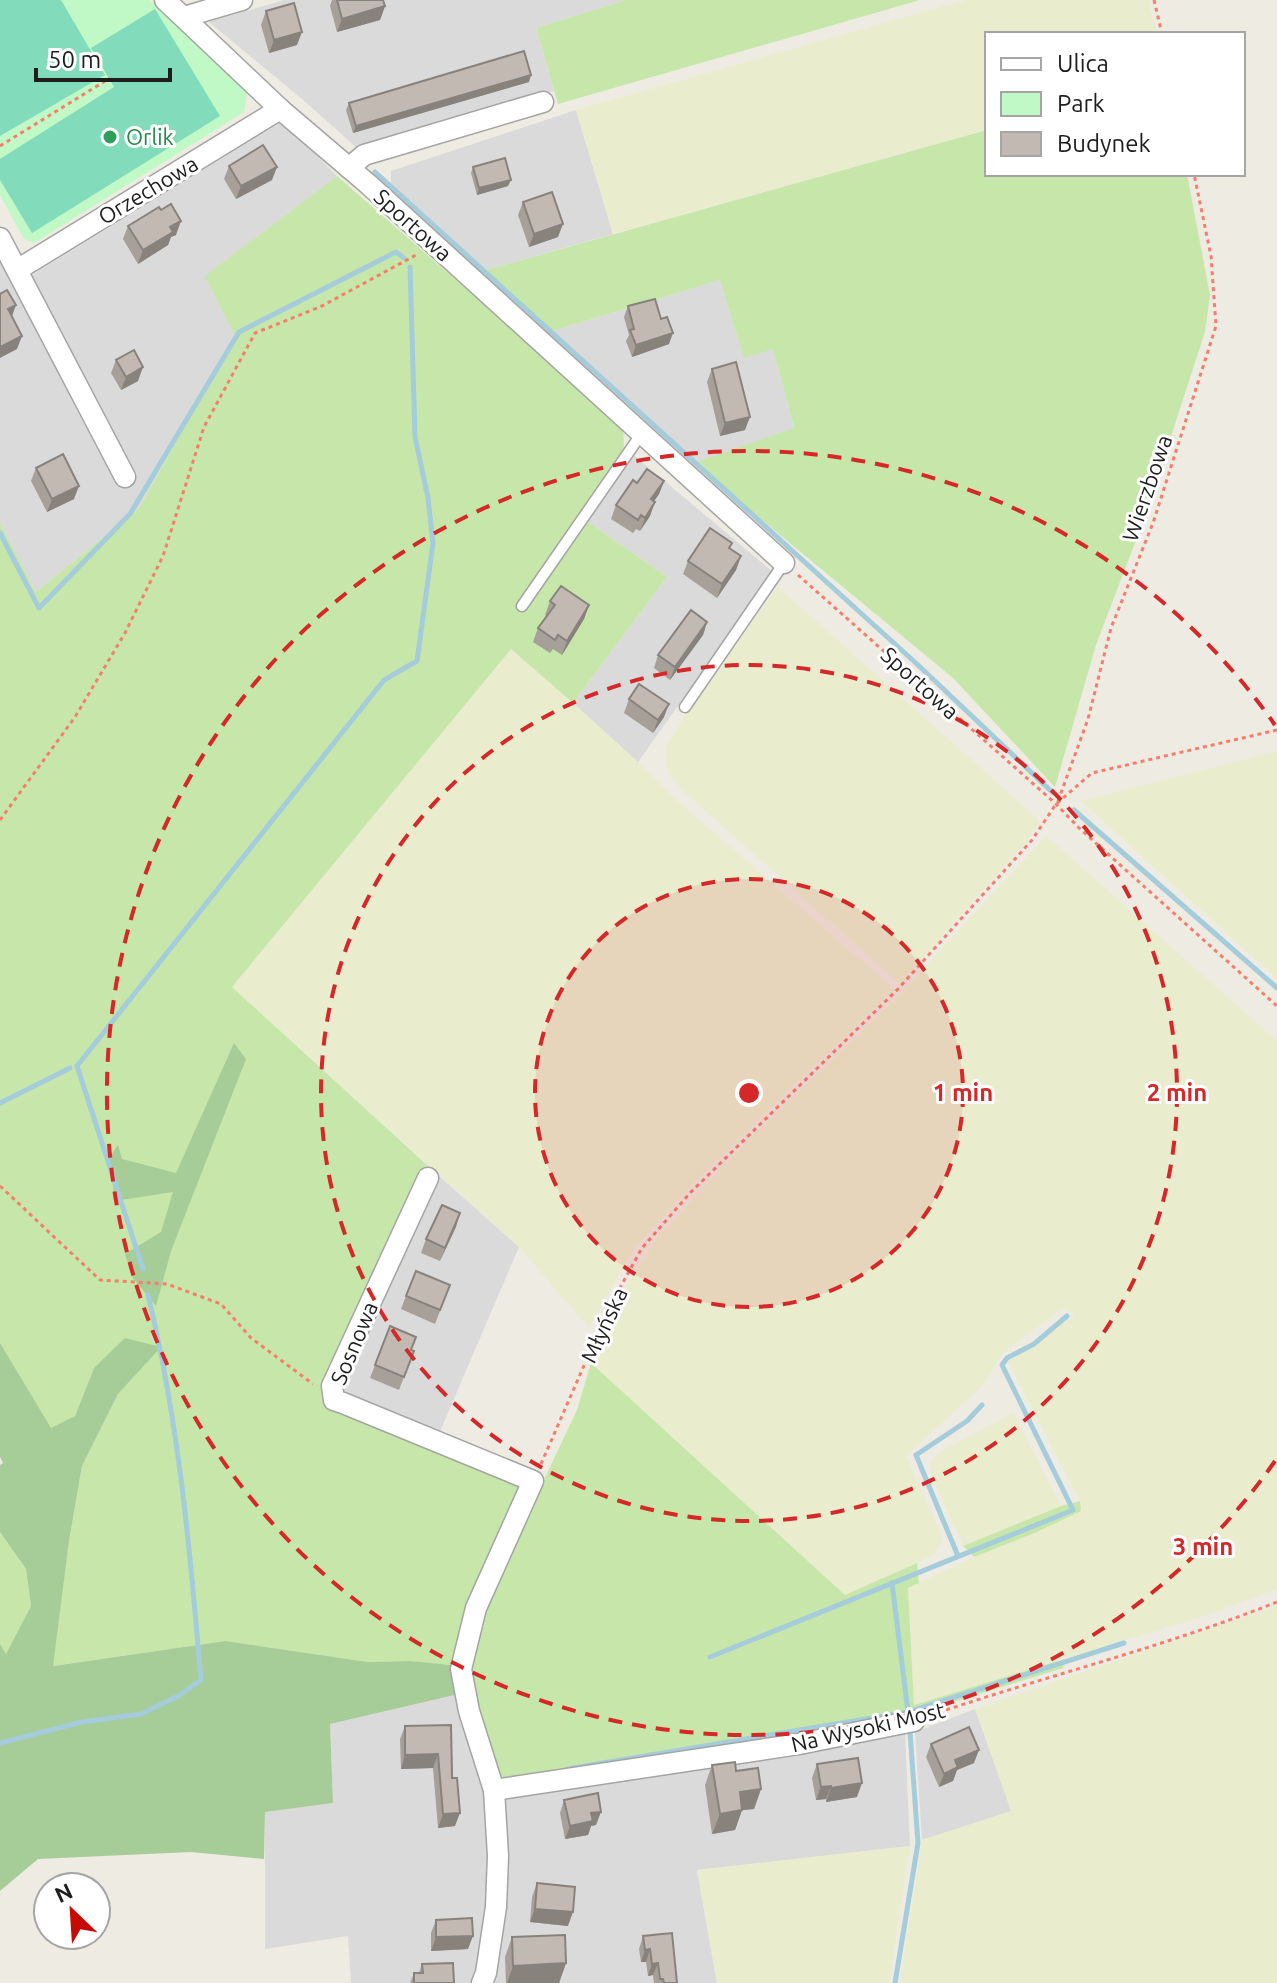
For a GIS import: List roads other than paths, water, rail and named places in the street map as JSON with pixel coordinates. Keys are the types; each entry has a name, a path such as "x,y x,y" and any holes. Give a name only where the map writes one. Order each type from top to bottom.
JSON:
{"street":[{"name":"Sportowa","path":"165,0 280,109 784,563"},
{"path":"184,17 242,0"},
{"path":"349,168 364,155 543,102"},
{"name":"Orzechowa","path":"17,270 280,109"},
{"path":"0,238 125,477"},
{"name":"Sosnowa","path":"428,1178 332,1386 334,1400 533,1481 476,1608 461,1669 469,1711 494,1790"},
{"name":"Na Wysoki Most","path":"494,1790 799,1744 914,1721"},
{"path":"482,1983 496,1907 498,1856 494,1790"}],"lane":[{"path":"522,606 642,433"},
{"path":"685,707 784,563"}],"waterway":[{"path":"375,172 918,665 1052,792"},
{"path":"0,533 39,608 130,514 239,332 396,252 404,258"},
{"path":"143,1269 77,1066 384,680 417,661 433,543 428,498 415,437 410,267"},
{"path":"1074,810 1277,988"},
{"path":"0,1103 70,1068"},
{"path":"0,1743 82,1722 141,1714 180,1695 201,1680 188,1535 175,1439 148,1295"},
{"path":"710,1657 1073,1510 1002,1365 1007,1358 1034,1344 1067,1316"},
{"path":"958,1556 916,1455 967,1421 982,1405"},
{"path":"892,1583 908,1712"},
{"path":"567,1769 908,1712 1124,1643"},
{"path":"895,1983 918,1843 910,1732"}],"place":[{"name":"Orlik","path":"110,137"}]}
